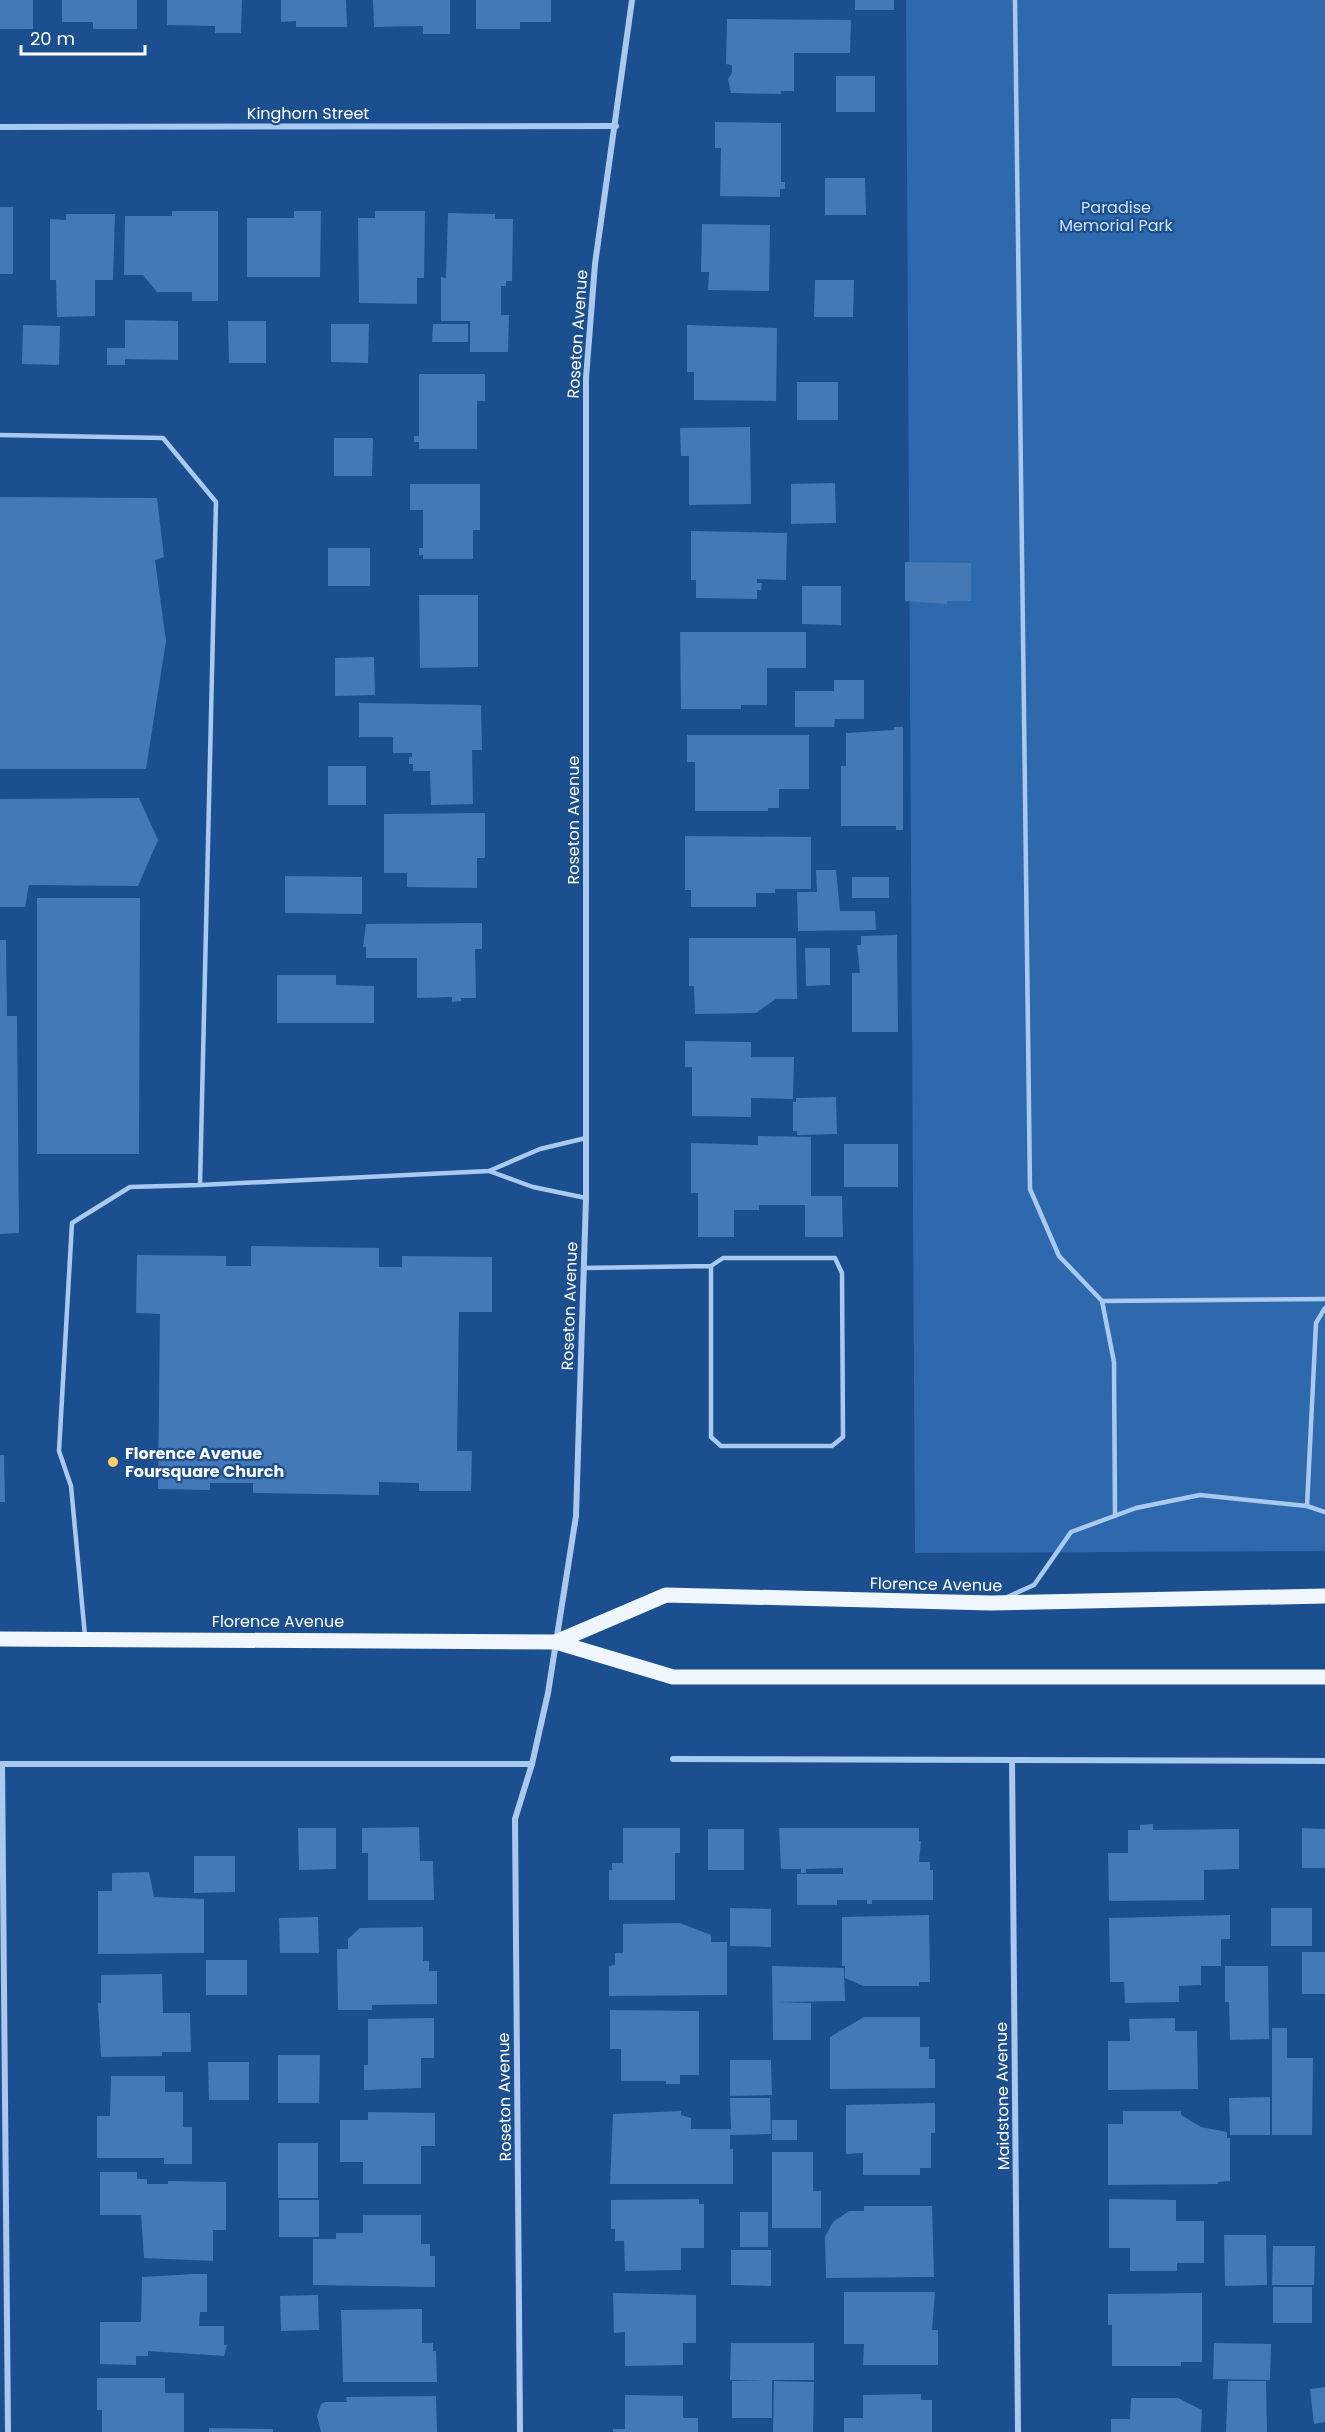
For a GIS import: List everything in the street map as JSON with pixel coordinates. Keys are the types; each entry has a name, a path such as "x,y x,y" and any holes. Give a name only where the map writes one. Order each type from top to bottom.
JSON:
{"main road":[{"name":"Florence Avenue","path":"556,1642 666,1595 992,1603 1325,1596"},
{"name":"Florence Avenue","path":"0,1639 556,1642 673,1677 1325,1677"}],"street":[{"name":"Roseton Avenue","path":"520,2432 514,1819 532,1764 556,1642 576,1516 586,1198 586,378 595,264 632,0"},
{"name":"Kinghorn Street","path":"0,127 616,126"},
{"path":"673,1759 1325,1761"},
{"name":"Maidstone Avenue","path":"1012,1760 1018,2432"},
{"path":"8,2432 1,1764 532,1764"},
{"path":"0,2300 8,2300"}],"lane":[{"path":"1015,0 1030,1189 1059,1256 1102,1301 1114,1362 1115,1516"},
{"path":"0,435 163,438 216,502 200,1185"},
{"path":"489,1172 540,1149 586,1138"},
{"path":"85,1639 71,1486 59,1451 72,1223 130,1186 489,1172 534,1186 586,1198"},
{"path":"583,1268 711,1266 723,1258 835,1258 842,1273 843,1437 832,1446 721,1446 711,1437 711,1266"},
{"path":"1102,1301 1325,1299"},
{"path":"1307,1506 1316,1323 1325,1308"},
{"path":"992,1603 1034,1585 1071,1532 1136,1508 1200,1495 1307,1506 1325,1512"}],"green space":[{"name":"Paradise Memorial Park","path":"906,0 1325,0 1325,1551 915,1553"}],"building":[{"path":"0,0 33,0 33,29 0,29"},
{"path":"62,0 137,0 137,29 93,29 93,22 62,22"},
{"path":"167,0 242,0 241,33 215,33 215,26 167,25"},
{"path":"281,0 346,0 347,27 296,27 296,21 281,22"},
{"path":"373,0 450,0 450,34 423,34 423,26 374,27"},
{"path":"476,0 551,0 551,22 520,22 520,29 476,29"},
{"path":"855,0 894,0 894,10 855,10"},
{"path":"727,19 851,20 850,53 794,53 794,91 781,91 781,94 731,93 728,79 732,73 732,65 726,64"},
{"path":"836,76 875,76 875,112 836,112"},
{"path":"715,122 781,123 781,182 785,182 785,189 780,189 780,197 720,196 721,148 715,148"},
{"path":"825,178 865,178 866,215 825,215"},
{"path":"0,207 13,207 13,274 0,274"},
{"path":"172,211 218,211 218,301 192,301 192,292 157,292 143,275 124,275 125,216 172,216"},
{"path":"294,211 321,211 320,277 247,277 247,218 294,218"},
{"path":"375,211 425,211 424,278 417,278 417,304 359,303 358,218 375,218"},
{"path":"448,213 495,214 495,219 513,219 512,281 506,281 506,286 501,286 501,315 509,315 508,352 470,352 470,321 441,321 441,277 446,278"},
{"path":"66,214 115,214 113,280 95,280 95,316 57,317 56,280 50,280 50,219 66,220"},
{"path":"702,224 770,225 769,291 708,290 709,272 701,272"},
{"path":"815,280 854,280 853,317 814,317"},
{"path":"125,320 178,321 178,360 125,359 125,365 107,365 107,348 125,348"},
{"path":"228,321 266,321 266,363 229,363"},
{"path":"331,324 369,324 368,363 331,362"},
{"path":"433,324 468,324 468,342 432,342"},
{"path":"23,325 60,326 59,365 22,364"},
{"path":"687,325 777,328 776,401 694,400 694,372 687,372"},
{"path":"419,374 485,374 485,401 477,401 477,449 419,449 419,442 414,442 414,436 419,436"},
{"path":"797,382 838,382 838,420 797,420"},
{"path":"750,427 751,504 689,505 689,456 681,456 680,428"},
{"path":"334,438 373,438 372,476 334,476"},
{"path":"835,483 836,523 791,524 791,484"},
{"path":"410,484 480,484 480,530 473,530 473,559 423,559 423,555 419,555 419,548 423,548 423,510 410,510"},
{"path":"0,497 157,498 164,557 155,560 166,641 146,769 0,769"},
{"path":"691,531 787,533 786,580 757,579 757,583 762,583 761,590 757,590 757,599 696,598 696,580 691,580"},
{"path":"328,548 370,548 370,586 328,586"},
{"path":"905,562 971,563 971,601 947,601 947,604 905,601"},
{"path":"802,586 841,586 841,625 802,624"},
{"path":"419,595 478,595 478,667 420,668"},
{"path":"680,632 806,632 806,668 767,668 767,705 741,705 741,709 681,709"},
{"path":"374,657 375,695 335,696 335,658"},
{"path":"834,680 864,680 864,719 835,719 834,727 795,727 795,691 834,691"},
{"path":"359,703 481,705 482,750 472,750 473,804 431,805 430,771 413,771 413,764 409,764 409,757 412,757 412,753 393,753 393,737 359,737"},
{"path":"894,727 903,727 903,830 896,830 896,826 841,826 841,766 846,766 846,733 894,730"},
{"path":"687,735 809,735 809,789 779,789 779,808 768,808 768,811 695,811 695,762 687,762"},
{"path":"328,766 366,766 366,805 328,805"},
{"path":"139,798 158,840 138,886 29,885 25,907 0,907 0,799"},
{"path":"485,813 485,858 477,858 477,888 407,887 407,873 384,873 384,814"},
{"path":"685,836 811,837 811,889 775,889 775,893 756,893 756,907 691,907 691,890 685,890"},
{"path":"816,870 836,870 840,911 875,911 876,930 798,931 797,892 817,892"},
{"path":"285,876 362,877 362,914 285,913"},
{"path":"852,877 889,877 889,898 852,898"},
{"path":"37,898 140,898 139,1154 37,1154"},
{"path":"482,923 482,949 475,949 476,998 461,998 461,1001 452,1002 452,997 417,998 417,958 366,958 366,947 363,947 366,924"},
{"path":"897,935 898,1032 852,1032 852,973 860,973 857,945 861,945 861,936"},
{"path":"689,938 796,938 797,999 776,999 756,1013 695,1014 694,986 689,986"},
{"path":"0,940 6,940 7,1016 17,1016 19,1233 0,1234"},
{"path":"805,948 830,948 830,985 806,986"},
{"path":"277,975 336,975 336,985 374,986 374,1023 277,1023"},
{"path":"685,1041 751,1042 751,1057 794,1057 793,1099 751,1098 751,1117 692,1116 692,1067 685,1067"},
{"path":"836,1097 837,1134 797,1135 797,1131 793,1131 793,1102 796,1102 796,1098"},
{"path":"758,1136 811,1137 811,1196 842,1196 843,1237 805,1237 805,1205 759,1205 759,1210 734,1210 734,1237 698,1237 698,1193 691,1193 691,1143 758,1145"},
{"path":"844,1144 898,1144 898,1187 844,1187"},
{"path":"251,1246 379,1248 379,1267 402,1267 402,1256 492,1257 492,1312 459,1312 457,1451 472,1451 471,1491 419,1491 419,1483 379,1482 379,1495 253,1493 253,1483 210,1483 210,1490 158,1489 160,1314 136,1313 137,1255 226,1256 226,1266 251,1266"},
{"path":"0,1455 4,1455 5,1502 0,1502"},
{"path":"1153,1824 1153,1830 1239,1829 1239,1869 1204,1870 1204,1900 1109,1901 1108,1853 1128,1853 1128,1830 1140,1830 1140,1825"},
{"path":"419,1827 420,1861 433,1861 434,1900 368,1900 368,1853 362,1853 362,1828"},
{"path":"298,1828 336,1828 336,1869 299,1870"},
{"path":"623,1828 680,1828 680,1853 675,1853 675,1900 609,1900 609,1870 612,1870 612,1863 623,1863"},
{"path":"779,1828 919,1828 919,1841 921,1841 919,1862 930,1862 930,1870 933,1870 933,1900 872,1900 872,1904 867,1904 867,1900 837,1900 837,1905 797,1905 797,1874 843,1874 843,1868 806,1869 806,1873 801,1873 801,1869 781,1869"},
{"path":"1302,1828 1325,1829 1325,1868 1302,1868"},
{"path":"708,1829 744,1829 744,1870 708,1870"},
{"path":"194,1856 235,1856 235,1892 194,1893"},
{"path":"149,1872 154,1897 204,1899 204,1953 98,1954 98,1891 112,1891 112,1873"},
{"path":"730,1908 771,1909 771,1947 730,1946"},
{"path":"1271,1908 1312,1908 1312,1946 1271,1946"},
{"path":"929,1915 930,1982 919,1982 919,1986 863,1986 845,1978 845,1966 842,1966 842,1917"},
{"path":"1230,1915 1230,1939 1221,1939 1221,1966 1201,1966 1201,1985 1179,1986 1179,2002 1125,2003 1124,1982 1110,1982 1109,1918"},
{"path":"318,1917 319,1953 280,1953 279,1918"},
{"path":"680,1923 711,1935 711,1942 727,1942 727,1995 609,1996 609,1966 615,1965 615,1953 623,1953 623,1924"},
{"path":"423,1927 423,1961 429,1961 429,1971 437,1971 437,2004 372,2005 372,2010 338,2010 337,1949 348,1949 348,1939 360,1928"},
{"path":"1302,1952 1325,1952 1325,1994 1302,1994"},
{"path":"206,1960 247,1960 247,1995 206,1995"},
{"path":"772,1966 844,1968 845,2001 777,2002 811,2003 811,2040 773,2040"},
{"path":"1225,1966 1268,1966 1269,2039 1230,2040 1229,2002 1225,2002"},
{"path":"162,1974 163,2013 190,2013 191,2052 162,2052 162,2056 101,2057 98,2003 101,2003 101,1975"},
{"path":"610,2010 699,2011 699,2075 680,2075 680,2084 666,2084 666,2081 621,2081 621,2049 610,2049"},
{"path":"864,2017 920,2017 920,2047 929,2047 929,2059 935,2059 935,2088 830,2089 830,2037"},
{"path":"434,2018 434,2058 421,2058 421,2088 364,2090 364,2065 368,2065 368,2019"},
{"path":"1175,2018 1175,2031 1197,2031 1198,2089 1108,2090 1108,2041 1130,2041 1129,2019"},
{"path":"1272,2028 1287,2028 1287,2058 1313,2058 1312,2135 1272,2135"},
{"path":"278,2055 320,2055 319,2103 278,2103"},
{"path":"730,2060 771,2060 772,2095 730,2096"},
{"path":"208,2062 249,2062 249,2100 209,2100"},
{"path":"111,2076 165,2076 165,2092 183,2092 183,2127 192,2127 192,2164 164,2164 164,2158 97,2158 97,2116 110,2116"},
{"path":"1270,2097 1270,2135 1230,2135 1229,2098"},
{"path":"730,2098 770,2098 771,2134 730,2135 730,2149 733,2149 733,2184 610,2184 613,2114 681,2111 681,2115 691,2118 691,2129 731,2129"},
{"path":"935,2103 935,2133 931,2133 931,2168 920,2168 920,2175 863,2175 863,2153 846,2154 846,2105"},
{"path":"1123,2111 1181,2111 1181,2115 1201,2127 1227,2132 1227,2138 1230,2138 1230,2181 1218,2182 1218,2184 1108,2185 1108,2124 1123,2124"},
{"path":"368,2112 435,2113 435,2146 421,2146 421,2184 363,2184 363,2162 340,2162 340,2120 368,2120"},
{"path":"772,2120 797,2120 797,2140 772,2140"},
{"path":"278,2143 318,2143 318,2198 278,2198"},
{"path":"772,2152 813,2152 813,2191 821,2191 821,2228 772,2228"},
{"path":"100,2172 137,2172 137,2179 147,2179 147,2184 168,2184 168,2181 226,2182 226,2230 213,2230 213,2261 144,2258 141,2215 100,2215"},
{"path":"699,2199 699,2204 704,2204 704,2248 681,2248 681,2270 625,2271 624,2241 615,2241 615,2229 611,2229 611,2200"},
{"path":"1109,2199 1176,2200 1176,2221 1204,2221 1204,2263 1177,2263 1177,2271 1130,2271 1130,2248 1109,2248"},
{"path":"279,2200 319,2200 319,2237 279,2237"},
{"path":"864,2206 932,2206 934,2277 826,2278 825,2237 833,2222 849,2211 864,2211"},
{"path":"740,2212 768,2212 768,2247 740,2247"},
{"path":"363,2215 421,2215 421,2244 430,2244 430,2256 435,2256 435,2287 313,2285 313,2239 336,2239 336,2233 363,2233"},
{"path":"1224,2235 1266,2235 1267,2285 1225,2286"},
{"path":"1273,2246 1315,2246 1314,2285 1272,2285"},
{"path":"731,2250 771,2250 771,2286 731,2285"},
{"path":"207,2274 207,2312 200,2312 199,2326 224,2326 224,2345 227,2345 224,2356 148,2351 148,2356 136,2356 136,2365 100,2364 100,2322 141,2322 142,2277"},
{"path":"1273,2287 1312,2287 1312,2323 1273,2323"},
{"path":"844,2292 935,2292 932,2330 938,2330 938,2365 863,2365 864,2344 844,2344"},
{"path":"613,2293 696,2295 696,2343 683,2343 683,2365 625,2366 625,2332 614,2333"},
{"path":"1202,2293 1202,2362 1181,2362 1181,2366 1112,2366 1112,2325 1108,2325 1108,2294"},
{"path":"318,2295 319,2330 281,2331 280,2296"},
{"path":"422,2309 422,2343 433,2343 433,2351 436,2351 437,2382 343,2382 341,2310"},
{"path":"731,2343 814,2343 814,2380 772,2380 772,2418 732,2418 732,2381 766,2380 730,2380"},
{"path":"1214,2343 1271,2344 1270,2380 1213,2379"},
{"path":"97,2378 165,2378 165,2393 184,2393 184,2432 102,2432 102,2410 97,2410"},
{"path":"774,2381 814,2382 813,2432 773,2432"},
{"path":"1228,2381 1266,2381 1267,2432 1226,2432"},
{"path":"1325,2387 1325,2422 1314,2424 1310,2389"},
{"path":"921,2394 921,2400 932,2400 932,2432 844,2432 844,2418 863,2418 863,2395"},
{"path":"625,2395 683,2396 683,2418 698,2418 698,2432 613,2432 613,2429 625,2429"},
{"path":"436,2396 437,2432 321,2432 317,2416 321,2404 347,2402 346,2397"},
{"path":"1131,2398 1178,2398 1202,2410 1201,2432 1111,2432 1111,2419 1130,2419"},
{"path":"209,2428 273,2429 273,2432 209,2432"}],"place":[{"name":"Florence Avenue Foursquare Church","path":"113,1462"}]}
